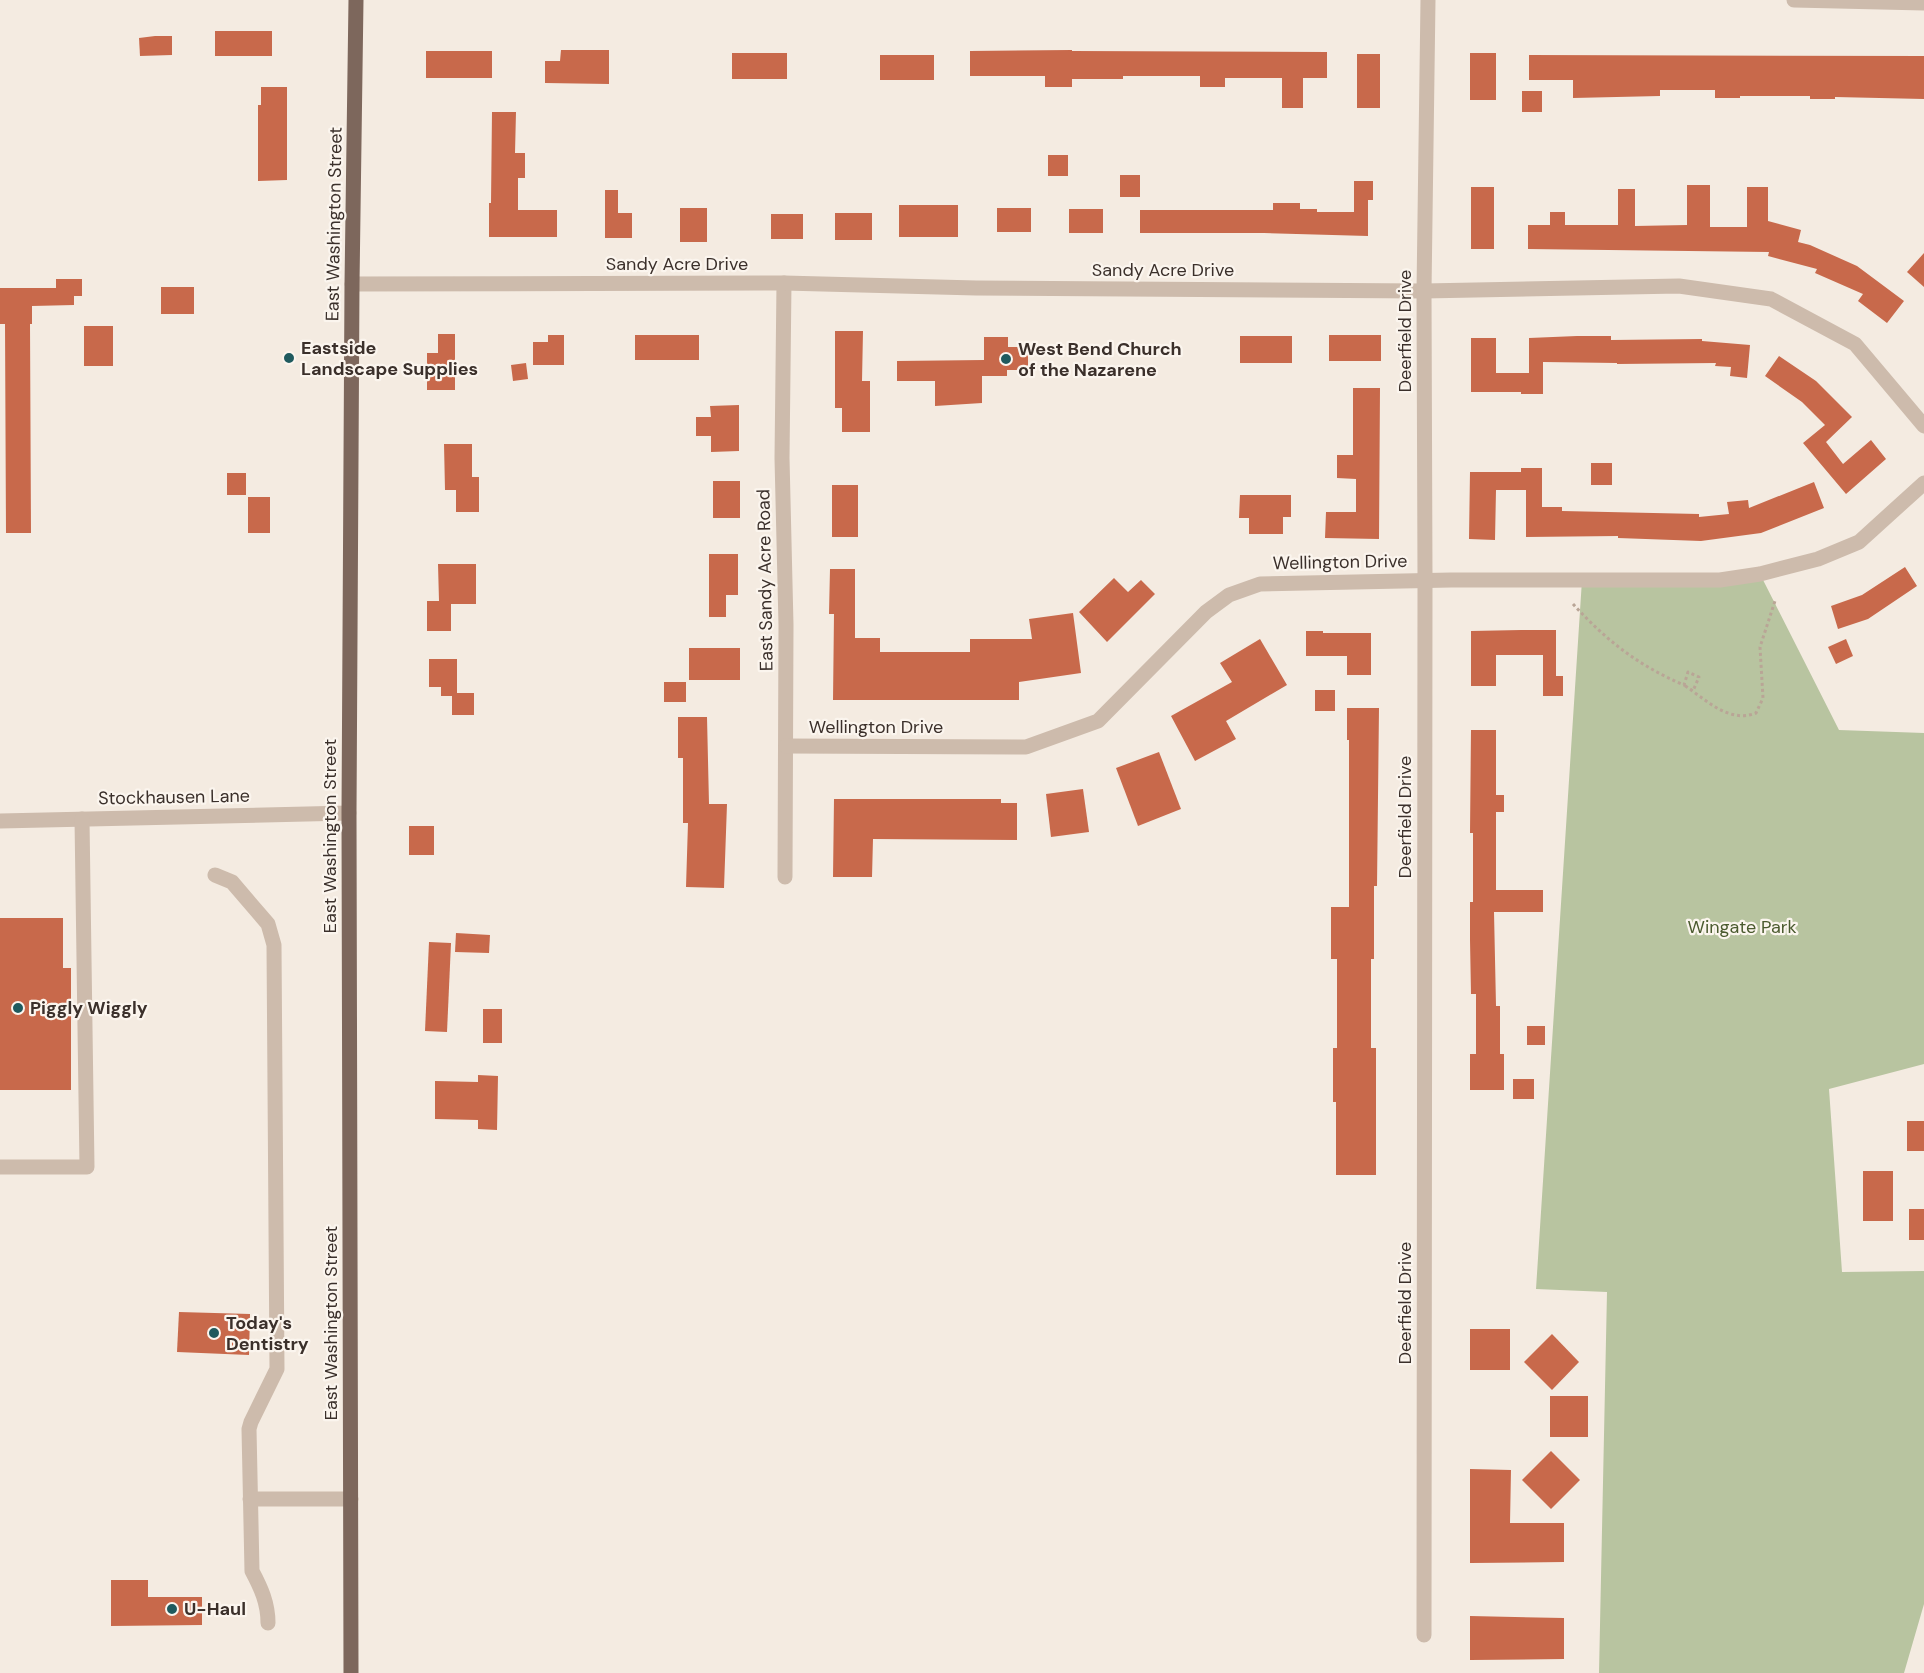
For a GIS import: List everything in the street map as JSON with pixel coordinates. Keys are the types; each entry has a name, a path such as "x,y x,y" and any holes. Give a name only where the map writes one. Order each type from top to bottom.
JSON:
{"main road":[{"name":"East Washington Street","path":"351,1673 349,813 356,0"}],"street":[{"name":"Deerfield Drive","path":"1424,1635 1424,291 1428,0"},
{"path":"1794,0 1924,3"},
{"name":"Sandy Acre Drive","path":"352,284 784,283 976,288 1424,291 1679,286 1771,299 1855,344 1924,426"},
{"name":"East Sandy Acre Road","path":"784,283 782,458 786,625 785,877"},
{"name":"Wellington Drive","path":"786,746 1026,747 1098,721 1206,612 1229,595 1260,584 1425,580 1720,580 1760,574 1818,559 1859,542 1924,483"},
{"name":"Stockhausen Lane","path":"0,821 349,813"},
{"path":"0,1167 87,1167 82,819"},
{"path":"215,875 232,882 268,924 274,945 277,1369 249,1429 252,1571 268,1610 268,1623"},
{"path":"250,1499 351,1499"}],"path":[{"path":"1573,604 1621,650 1652,670 1684,685 1728,714 1742,716 1755,713 1763,698 1760,646 1775,601"},
{"path":"1688,672 1700,677 1693,691 1684,685 1688,672"}],"green space":[{"name":"Wingate Park","path":"1760,574 1839,730 1924,733 1924,1064 1829,1089 1842,1272 1924,1271 1924,1604 1904,1673 1599,1673 1607,1292 1536,1289 1582,580"}],"building":[{"path":"215,31 272,31 272,56 215,56"},
{"path":"172,36 172,55 140,56 139,38"},
{"path":"561,50 609,50 609,84 545,83 545,61 560,61"},
{"path":"426,51 492,51 492,78 426,78"},
{"path":"970,51 1327,52 1327,78 1303,78 1303,108 1282,108 1282,78 1225,78 1225,87 1200,87 1200,76 1123,76 1123,79 1072,79 1072,87 1045,87 1045,76 970,76"},
{"path":"732,53 787,53 787,79 732,79"},
{"path":"1470,53 1496,53 1496,100 1470,100"},
{"path":"1357,54 1380,54 1380,108 1357,108"},
{"path":"880,55 934,55 934,80 880,80"},
{"path":"1529,55 1924,56 1924,99 1835,97 1835,99 1810,99 1810,96 1715,98 1715,90 1660,90 1660,96 1573,98 1573,80 1529,80"},
{"path":"261,87 287,87 287,180 258,181 258,105 261,105"},
{"path":"1522,91 1542,91 1542,112 1522,112"},
{"path":"492,112 516,112 515,153 525,153 525,178 518,178 518,210 557,210 557,237 489,237"},
{"path":"1048,155 1068,155 1068,176 1048,176"},
{"path":"1120,175 1140,175 1140,197 1120,197"},
{"path":"1354,181 1373,181 1373,200 1368,200 1368,236 1140,233 1140,210 1273,210 1273,203 1300,203 1300,209 1317,209 1317,212 1354,212"},
{"path":"1687,185 1710,185 1710,227 1747,227 1747,187 1768,187 1768,221 1801,230 1798,242 1857,266 1904,301 1887,323 1858,301 1863,294 1815,273 1817,269 1768,256 1769,252 1528,249 1528,225 1550,225 1550,212 1565,212 1565,225 1618,225 1618,189 1635,189 1635,226 1687,225"},
{"path":"1471,187 1494,187 1494,249 1471,249"},
{"path":"605,190 618,190 618,213 632,213 632,238 605,238"},
{"path":"899,205 958,205 958,237 899,237"},
{"path":"680,208 707,208 707,242 680,242"},
{"path":"997,208 1031,208 1031,232 997,232"},
{"path":"1069,209 1103,209 1103,233 1069,233"},
{"path":"835,213 872,213 872,240 835,240"},
{"path":"771,214 803,214 803,239 771,239"},
{"path":"1924,253 1924,287 1907,272"},
{"path":"56,279 82,279 82,296 74,296 74,305 32,306 32,324 30,324 31,533 6,533 5,324 0,324 0,288 56,288"},
{"path":"161,287 194,287 194,314 161,314"},
{"path":"84,326 113,326 113,366 84,366"},
{"path":"835,331 863,331 862,381 870,381 870,432 842,432 842,408 835,408"},
{"path":"438,334 455,334 455,390 427,390 427,353 438,353"},
{"path":"548,335 564,335 564,365 533,365 533,342 548,342"},
{"path":"635,335 699,335 699,360 635,360"},
{"path":"1329,335 1381,335 1381,361 1329,361"},
{"path":"1240,336 1292,336 1292,363 1240,363"},
{"path":"1611,336 1611,340 1702,339 1702,341 1750,345 1747,378 1730,376 1731,367 1715,366 1716,363 1543,362 1543,394 1471,392 1471,338 1496,338 1496,373 1529,373 1529,338"},
{"path":"984,337 1008,337 1008,347 1028,347 1028,370 1007,370 1007,376 982,376 982,403 935,406 935,381 897,381 897,361 984,360"},
{"path":"1779,356 1816,381 1852,417 1826,442 1843,464 1871,440 1886,459 1846,494 1803,443 1825,425 1802,402 1765,376"},
{"path":"526,363 528,379 513,381 511,365"},
{"path":"1353,388 1380,388 1379,539 1325,538 1326,512 1356,512 1356,479 1337,478 1337,455 1353,455"},
{"path":"739,405 739,451 711,452 711,436 696,436 696,417 711,417 710,406"},
{"path":"444,444 472,444 472,477 479,477 479,512 456,512 456,490 445,490"},
{"path":"1591,463 1612,463 1612,485 1591,485"},
{"path":"1521,468 1542,468 1542,507 1562,507 1562,511 1699,514 1699,517 1729,514 1727,502 1748,500 1749,508 1814,482 1824,508 1761,533 1701,541 1618,538 1618,536 1526,537 1526,490 1496,490 1495,540 1469,539 1470,472 1521,472"},
{"path":"227,473 246,473 246,495 227,495"},
{"path":"713,481 740,481 740,518 713,518"},
{"path":"832,485 858,485 858,537 832,537"},
{"path":"1240,495 1291,495 1291,517 1283,517 1283,534 1249,534 1249,518 1239,518"},
{"path":"248,497 270,497 270,533 248,533"},
{"path":"709,554 738,554 738,595 726,595 726,617 709,617"},
{"path":"438,564 476,564 476,604 451,604 451,631 427,631 427,601 439,601"},
{"path":"1905,567 1917,586 1868,619 1838,629 1831,606 1862,595"},
{"path":"830,569 855,569 855,638 880,638 880,652 970,652 970,639 1032,639 1029,619 1073,613 1081,673 1019,682 1019,700 833,700 834,614 829,614"},
{"path":"1114,578 1128,592 1141,580 1155,594 1107,642 1079,612"},
{"path":"1556,630 1556,676 1563,676 1563,696 1543,696 1543,655 1496,655 1496,686 1471,686 1471,631"},
{"path":"1306,631 1371,633 1371,675 1347,675 1347,656 1306,656"},
{"path":"1260,639 1287,685 1226,721 1236,739 1195,761 1171,716 1232,682 1220,663"},
{"path":"1846,639 1853,656 1836,664 1828,647"},
{"path":"689,648 740,648 740,680 689,680"},
{"path":"429,659 457,659 457,693 474,693 474,715 452,715 452,696 441,696 441,687 429,687"},
{"path":"664,682 686,682 686,702 664,702"},
{"path":"1315,690 1335,690 1335,711 1315,711"},
{"path":"1347,708 1379,708 1377,886 1374,886 1374,959 1371,959 1371,1048 1376,1048 1376,1175 1336,1175 1333,1048 1337,1048 1337,959 1331,959 1331,907 1349,907"},
{"path":"678,717 707,717 709,804 727,804 724,888 686,887 688,823 683,823 683,758 678,758"},
{"path":"1471,730 1496,730 1496,795 1504,795 1504,812 1496,812 1496,890 1543,890 1543,912 1494,912 1496,1006 1500,1006 1500,1054 1504,1054 1504,1090 1470,1090 1470,1054 1476,1054 1476,994 1471,994 1470,940 1470,902 1473,902 1473,833 1470,833"},
{"path":"1159,752 1181,809 1138,826 1116,768"},
{"path":"1083,789 1089,832 1051,837 1046,794"},
{"path":"834,799 1001,799 1001,803 1017,803 1017,840 873,839 872,877 833,877"},
{"path":"409,826 434,826 434,855 409,855"},
{"path":"0,918 63,918 63,968 71,968 71,1090 0,1090"},
{"path":"456,933 490,935 489,953 455,952"},
{"path":"429,942 451,943 447,1032 425,1031"},
{"path":"483,1009 502,1009 502,1043 483,1043"},
{"path":"1527,1026 1545,1026 1545,1045 1527,1045"},
{"path":"478,1075 498,1076 497,1130 478,1129 478,1120 435,1119 435,1081 478,1082"},
{"path":"1513,1079 1534,1079 1534,1099 1513,1099"},
{"path":"1907,1121 1924,1121 1924,1151 1907,1151"},
{"path":"1863,1171 1893,1171 1893,1221 1863,1221"},
{"path":"1909,1209 1924,1209 1924,1240 1909,1240"},
{"name":"Today's Dentistry","path":"179,1312 250,1314 249,1355 177,1352"},
{"path":"1470,1329 1510,1329 1510,1370 1470,1370"},
{"path":"1552,1334 1579,1362 1552,1390 1524,1362"},
{"path":"1550,1396 1588,1396 1588,1437 1550,1437"},
{"path":"1551,1451 1580,1480 1551,1509 1522,1480"},
{"path":"1470,1469 1511,1470 1510,1523 1564,1523 1564,1562 1470,1563"},
{"path":"111,1580 148,1580 148,1597 202,1597 202,1625 111,1626"},
{"path":"1470,1616 1564,1618 1564,1659 1470,1660"}],"place":[{"name":"Eastside Landscape Supplies","path":"289,358"},
{"name":"West Bend Church of the Nazarene","path":"1006,359"},
{"name":"Piggly Wiggly","path":"18,1008"},
{"name":"Today's Dentistry","path":"214,1333"},
{"name":"U-Haul","path":"172,1609"}]}
